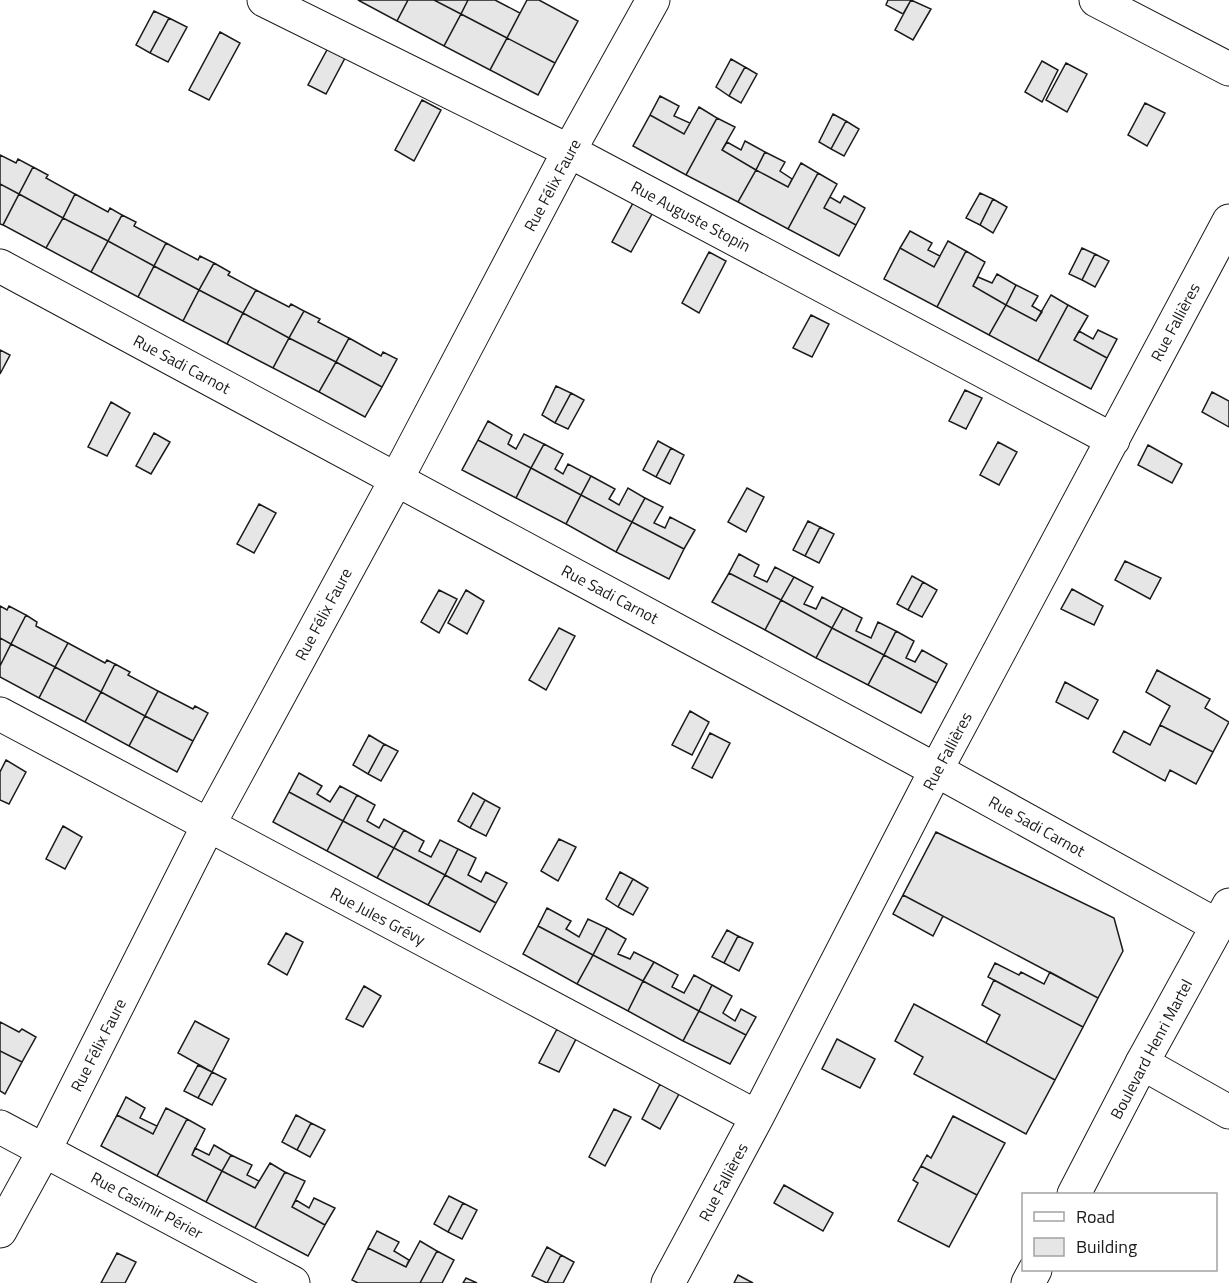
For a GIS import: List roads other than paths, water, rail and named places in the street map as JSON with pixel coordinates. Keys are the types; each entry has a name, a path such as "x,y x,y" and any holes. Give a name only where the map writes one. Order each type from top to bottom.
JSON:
{"street":[{"name":"Rue Auguste Stopin","path":"264,0 569,151 1113,440"},
{"name":"Rue Félix Faure","path":"0,1231 44,1151 208,826 396,480 569,151 653,0"},
{"path":"1096,0 1229,69"},
{"name":"Rue Fallières","path":"668,1283 758,1117 936,770 1229,221"},
{"name":"Rue Sadi Carnot","path":"0,266 936,770 1223,916"},
{"name":"Rue Jules Grévy","path":"0,714 758,1117"},
{"name":"Boulevard Henri Martel","path":"1075,1193 1223,916"},
{"path":"1142,1064 1229,1112"},
{"name":"Rue Casimir Périer","path":"0,1127 293,1283"}]}
